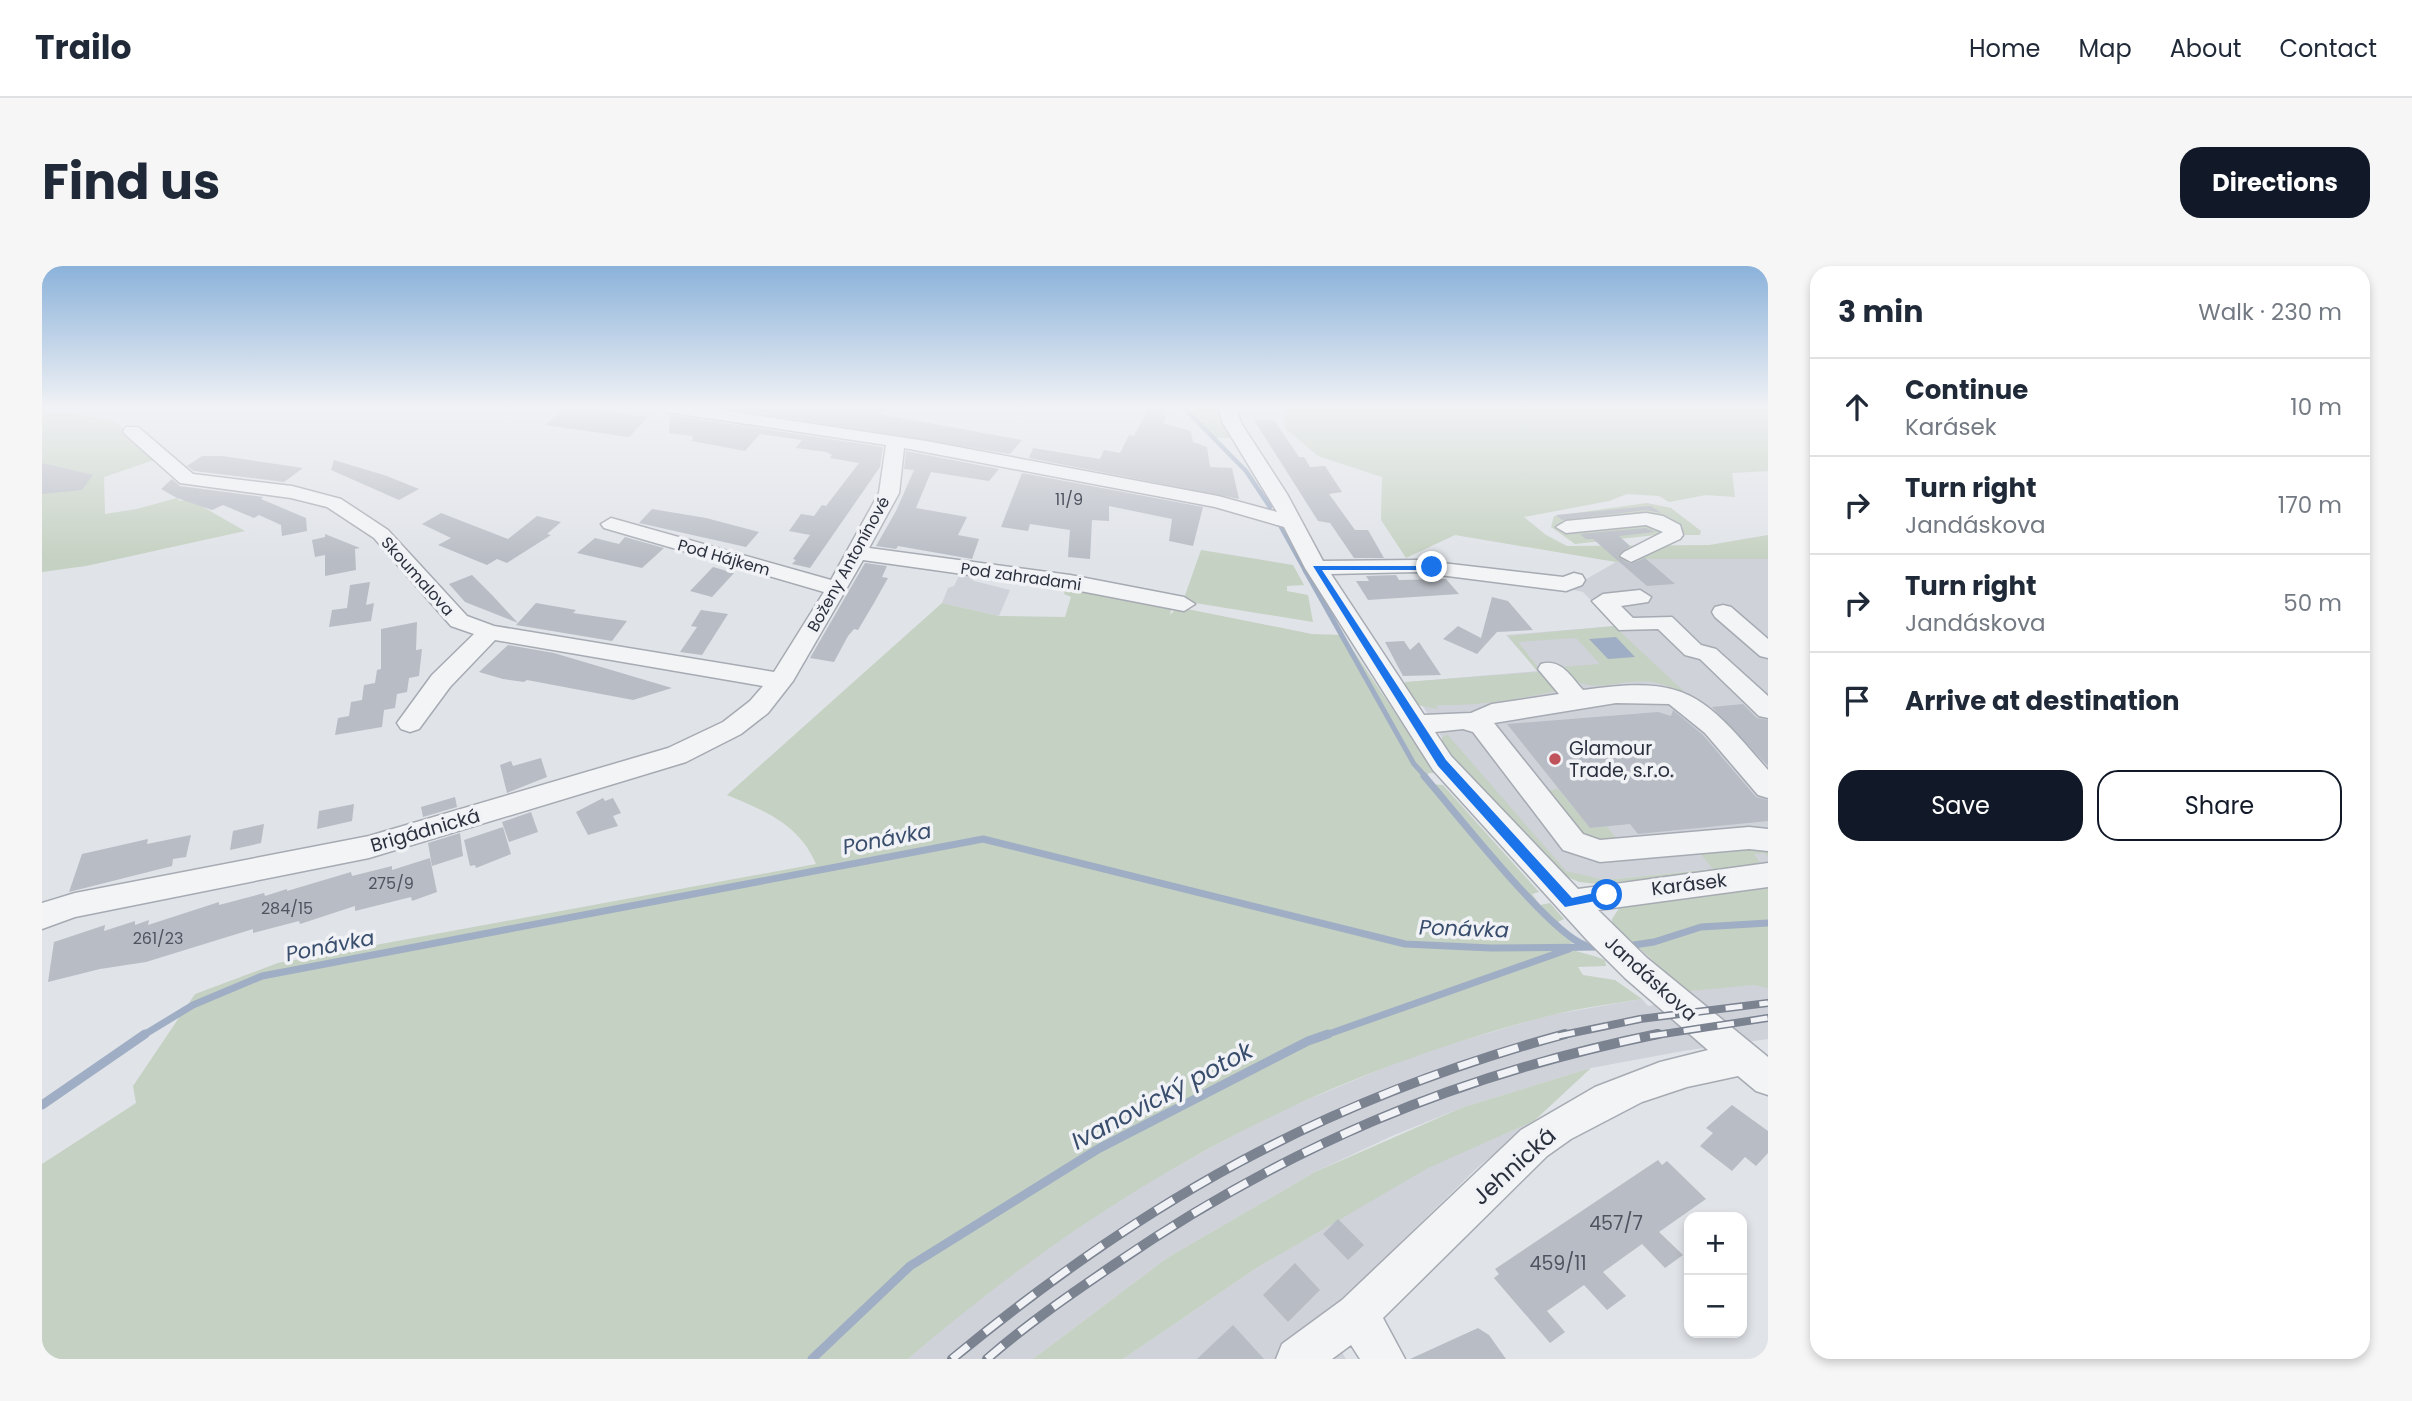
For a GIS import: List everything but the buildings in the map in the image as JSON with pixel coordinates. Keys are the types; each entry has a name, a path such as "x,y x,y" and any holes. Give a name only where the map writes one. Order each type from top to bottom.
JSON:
{"street":[{"name":"Skoumalova","path":"156,458 184,489 220,483 292,492 334,503 381,534 459,621 490,632 781,681"},
{"name":"Boženy Antonínové","path":"781,681 837,589 889,493 894,458"},
{"path":"986,458 1218,502 1290,522"},
{"name":"Jandáskova","path":"1254,458 1277,494 1316,568 1442,763 1598,931 1630,962 1756,1069"},
{"path":"1566,527 1646,519 1656,520 1673,529 1673,535 1631,556"},
{"name":"Pod Hájkem","path":"611,524 837,589"},
{"name":"Pod zahradami","path":"857,553 1070,582 1184,604"},
{"path":"1316,568 1416,566 1566,584 1574,580"},
{"path":"1640,597 1603,601 1626,625 1664,622 1693,650 1708,654 1768,710"},
{"path":"1723,612 1768,651"},
{"path":"411,723 441,681 490,632"},
{"path":"1550,668 1579,701"},
{"name":"Brigádnická","path":"42,916 75,905 369,847 677,755 732,728 759,707 781,681"},
{"path":"1416,724 1475,722 1492,713 1646,692 1675,696 1699,712 1768,788"},
{"path":"1475,722 1490,733 1573,842 1581,846 1600,851 1749,838 1768,840"},
{"name":"Karásek","path":"1570,903 1665,887 1768,875"},
{"name":"Jehnická","path":"1297,1359 1357,1315 1534,1143 1564,1121 1654,1080 1692,1067 1756,1069"},
{"path":"1357,1315 1384,1359"}],"shaded area":[{"path":"1651,559 1768,559 1768,863 1605,880 1559,870 1450,751 1408,682 1538,671 1506,635 1616,626 1583,592 1569,589 1616,562"},
{"path":"967,574 974,581 1010,590 999,616 942,603 948,588 954,586 959,576"},
{"path":"1768,983 1768,1039 1591,1068 1461,1108 1392,1136 1315,1172 1167,1258 1033,1359 908,1359 979,1298 1122,1196 1273,1114 1420,1053 1550,1015 1642,999 1648,1006 1694,999 1689,991"},
{"path":"1534,1121 1477,1168 1322,1319 1346,1359 1123,1359 1255,1269 1428,1167"}],"green space":[{"path":"42,458 152,458 154,460 104,477 105,514 177,498 180,501 189,499 245,531 86,566 42,572"},
{"path":"1324,458 1768,458 1768,471 1732,473 1735,497 1706,495 1669,502 1659,496 1627,494 1609,501 1524,517 1546,535 1567,546 1709,545 1768,535 1768,559 1651,559 1616,562 1455,535 1406,558 1381,520 1382,477"},
{"path":"1647,503 1671,508 1701,531 1700,535 1656,535 1575,544 1551,527 1554,516"},
{"path":"1201,550 1293,565 1304,585 1287,586 1287,591 1308,595 1313,622 1183,601"},
{"path":"1067,586 1172,606 1170,615 1177,608 1182,608 1312,634 1343,635 1435,773 1429,773 1424,779 1429,784 1443,785 1539,892 1532,894 1540,905 1550,903 1564,919 1558,922 1577,942 1564,945 1605,960 1606,966 1578,967 1583,975 1615,980 1642,999 1559,1013 1457,1042 1371,1073 1287,1109 1207,1149 1130,1194 1055,1244 981,1299 908,1359 42,1359 42,1164 136,1103 133,1086 195,994 278,963 816,864 800,839 779,820 727,795 942,603 999,616 1065,617 1071,597 1064,594"},
{"path":"1614,626 1689,696 1652,682 1603,685 1580,683 1560,667 1600,664 1576,638 1518,642 1557,691 1484,703 1439,705 1436,706 1438,709 1412,704 1406,694 1405,682 1538,672 1508,636"},
{"path":"1447,734 1566,871 1605,880 1713,869 1695,847 1768,846 1768,857 1764,853 1754,854 1763,867 1598,884 1579,882 1558,873 1541,860 1442,746 1442,738"},
{"path":"1558,789 1590,828 1607,827 1623,846 1588,842 1544,791"},
{"path":"1768,885 1768,988 1754,985 1690,991 1695,999 1616,927 1612,927 1612,919 1622,904"},
{"path":"1591,1068 1534,1121 1428,1168 1255,1269 1123,1359 1033,1359 1167,1258 1315,1172 1461,1108"}],"water":[{"path":"1616,637 1635,657 1608,659 1589,639"}],"waterway":[{"path":"1233,458 1246,471 1270,507"},
{"path":"1281,527 1306,572"},
{"path":"1305,570 1414,764 1426,777"},
{"path":"1424,776 1527,896 1569,936 1585,945"},
{"name":"Ponávka","path":"143,1035 193,1005 262,976 983,839 1405,944 1491,948 1602,947"},
{"name":"Ponávka","path":"1627,946 1654,942 1701,927 1768,923"},
{"name":"Ivanovický potok","path":"1323,1036 1569,949"},
{"name":"Ivanovický potok","path":"812,1359 910,1266 1098,1149 1308,1041 1328,1034"},
{"name":"Ponávka","path":"42,1105 143,1035"}],"railway":[{"path":"1559,1036 1640,1019 1768,1003"},
{"path":"1650,1036 1768,1018"},
{"path":"1559,1036 1565,1034"},
{"path":"987,1359 1066,1298 1179,1222 1243,1184 1308,1151 1374,1120 1442,1094 1583,1051 1658,1034"},
{"path":"952,1359 1095,1250 1240,1162 1316,1124 1394,1090 1477,1060 1559,1036"}],"place":[{"name":"Glamour Trade, s.r.o.","path":"1555,759"}],"route":[{"path":"1432,567 1316,568 1442,763 1570,903 1607,895"}]}
